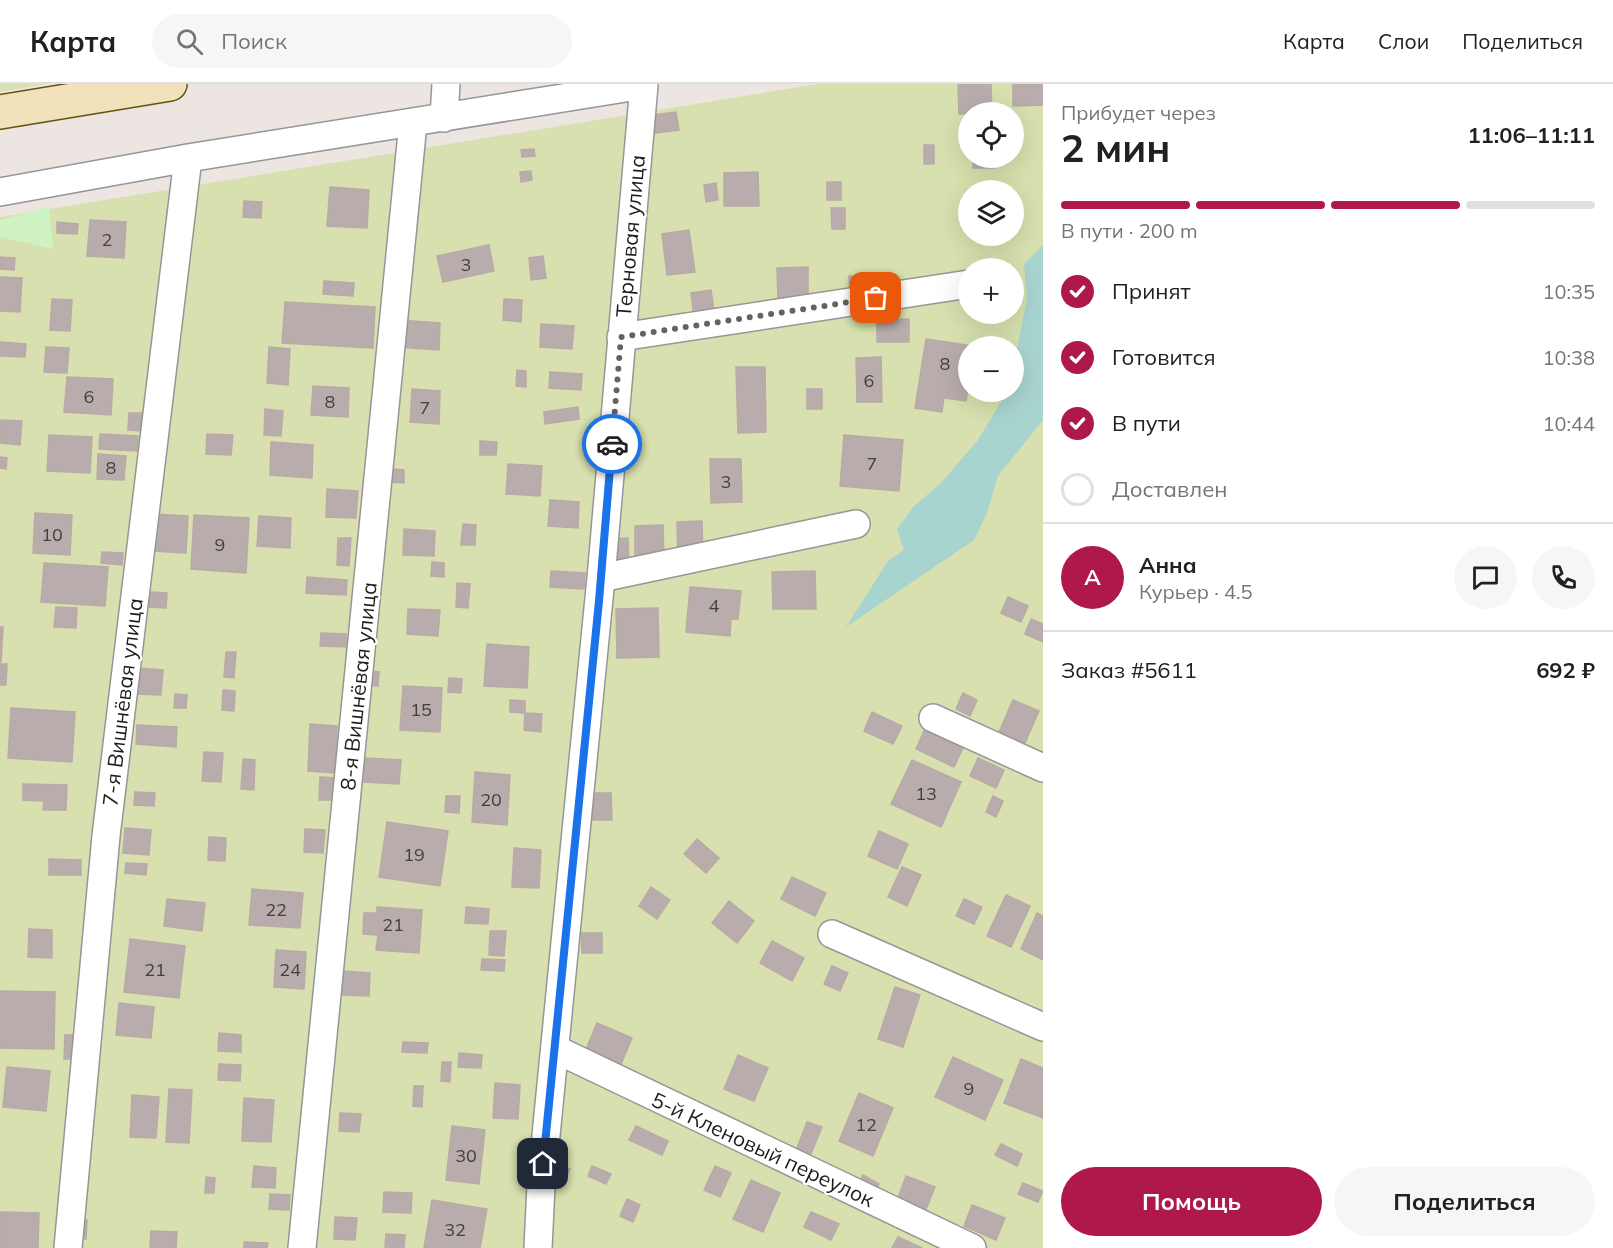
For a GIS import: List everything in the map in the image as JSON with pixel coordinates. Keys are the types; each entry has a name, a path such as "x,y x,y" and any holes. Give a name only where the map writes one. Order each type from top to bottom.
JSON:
{"main road":[{"path":"0,112 170,84"}],"street":[{"path":"444,118 446,84"},
{"path":"0,192 188,158 644,84"},
{"name":"Терновая улица","path":"538,1248 541,1186 601,578 644,84"},
{"name":"8-я Вишнёвая улица","path":"303,1248 413,123"},
{"name":"7-я Вишнёвая улица","path":"68,1248 106,836 188,158"},
{"path":"621,337 958,286"},
{"path":"601,578 856,524"},
{"path":"933,718 1043,768"},
{"path":"832,934 1043,1027"},
{"name":"5-й Кленовый переулок","path":"555,1049 972,1248"}],"green space":[{"path":"0,84 46,84 0,92"},
{"path":"818,84 1043,84 1043,1248 0,1248 0,217"},
{"path":"49,206 53,249 0,237 0,220"}],"water":[{"path":"1043,245 1043,420 998,476 987,513 974,540 846,627 888,561 904,550 897,529 914,506 940,484 978,440 1001,402 1024,402 1024,336 1020,336 1022,324 1024,324 1027,298 1024,264"}],"building":[{"path":"958,84 991,84 992,102 959,102"},
{"path":"1013,84 1043,84 1043,105 1024,106 1024,102 1013,102"},
{"path":"676,112 679,130 648,134 645,116"},
{"path":"924,145 934,145 934,164 924,164"},
{"path":"534,149 535,156 522,157 521,150"},
{"path":"531,171 532,180 521,182 520,172"},
{"path":"758,172 759,206 724,206 724,173"},
{"path":"827,182 841,182 841,200 827,200"},
{"path":"716,183 718,200 706,202 704,185"},
{"path":"330,187 369,190 367,228 327,226"},
{"path":"244,201 262,202 261,218 243,217"},
{"path":"831,208 845,208 845,229 832,229"},
{"path":"90,220 126,222 124,258 87,256"},
{"path":"57,222 78,224 77,234 57,233"},
{"path":"689,230 695,272 667,275 662,234"},
{"path":"489,245 494,271 443,282 437,256"},
{"path":"543,256 546,278 531,280 529,258"},
{"path":"0,257 15,258 14,270 0,269"},
{"path":"808,267 808,299 778,300 777,268"},
{"path":"849,276 870,276 871,300 850,301"},
{"path":"0,277 22,278 20,312 0,311"},
{"path":"324,281 354,283 353,296 323,294"},
{"path":"711,290 716,324 695,326 691,293"},
{"path":"52,299 72,300 70,331 50,330"},
{"path":"504,299 522,300 521,322 503,320"},
{"path":"285,302 375,307 373,348 282,343"},
{"path":"909,319 909,342 877,342 877,320"},
{"path":"398,320 440,323 439,350 396,347"},
{"path":"541,324 574,326 572,349 540,347"},
{"path":"926,339 958,344 958,400 944,398 942,412 915,408"},
{"path":"0,342 26,344 25,357 0,356"},
{"path":"46,347 69,348 67,373 44,372"},
{"path":"269,347 290,349 288,385 267,383"},
{"path":"881,357 882,402 857,402 856,358"},
{"path":"736,367 765,367 766,432 738,433"},
{"path":"517,370 526,371 526,387 516,386"},
{"path":"550,372 582,374 581,390 549,388"},
{"path":"67,377 113,379 111,415 64,412"},
{"path":"313,386 349,388 348,417 311,415"},
{"path":"412,389 440,391 439,424 410,422"},
{"path":"807,389 822,389 822,409 807,409"},
{"path":"578,407 579,419 545,424 544,412"},
{"path":"265,409 283,411 281,436 264,435"},
{"path":"129,413 143,413 142,431 128,430"},
{"path":"1,420 22,421 20,445 0,443"},
{"path":"100,434 138,436 137,451 99,449"},
{"path":"207,434 233,435 231,455 206,454"},
{"path":"49,435 92,437 90,473 47,471"},
{"path":"844,435 903,440 899,491 840,486"},
{"path":"480,441 497,442 496,455 480,455"},
{"path":"271,442 313,445 312,478 270,475"},
{"path":"98,454 126,456 124,480 97,479"},
{"path":"0,457 7,458 6,469 0,468"},
{"path":"710,459 741,459 742,502 711,503"},
{"path":"508,464 542,466 540,496 506,494"},
{"path":"392,469 404,470 404,483 391,482"},
{"path":"327,489 358,491 356,518 326,517"},
{"path":"550,500 579,502 578,528 548,526"},
{"path":"35,513 72,515 70,555 33,553"},
{"path":"155,514 188,516 186,553 153,551"},
{"path":"194,515 249,518 246,573 191,569"},
{"path":"259,516 291,518 290,548 257,546"},
{"path":"702,521 703,556 678,557 677,522"},
{"path":"463,524 476,525 475,545 461,545"},
{"path":"663,525 664,561 635,561 635,526"},
{"path":"404,529 435,531 434,556 403,555"},
{"path":"338,538 351,538 349,566 337,565"},
{"path":"628,538 629,567 609,567 608,539"},
{"path":"102,552 123,553 122,565 101,563"},
{"path":"432,562 444,563 444,577 431,576"},
{"path":"44,563 108,567 105,606 41,602"},
{"path":"551,571 585,573 584,589 550,587"},
{"path":"815,571 816,609 773,609 772,572"},
{"path":"307,577 347,580 346,595 306,593"},
{"path":"457,583 470,584 468,608 456,607"},
{"path":"690,587 741,591 738,619 731,619 730,636 686,632"},
{"path":"150,592 167,593 166,608 149,607"},
{"path":"1008,597 1028,606 1021,622 1001,613"},
{"path":"56,607 77,608 76,628 54,627"},
{"path":"658,608 659,657 617,658 616,609"},
{"path":"408,609 440,610 438,636 407,634"},
{"path":"1031,619 1043,624 1043,642 1025,634"},
{"path":"0,627 3,627 1,662 0,662"},
{"path":"321,633 346,634 346,647 320,646"},
{"path":"487,644 529,647 527,688 484,686"},
{"path":"226,652 236,652 234,678 224,677"},
{"path":"0,664 7,664 6,685 0,685"},
{"path":"138,668 163,670 161,695 136,694"},
{"path":"361,670 379,672 378,686 360,685"},
{"path":"449,678 462,679 461,693 448,692"},
{"path":"403,686 442,688 440,732 400,730"},
{"path":"223,690 235,691 234,711 222,710"},
{"path":"963,693 977,700 970,716 956,709"},
{"path":"175,694 187,695 186,708 174,708"},
{"path":"510,700 525,701 525,713 510,712"},
{"path":"1013,700 1039,711 1025,743 999,732"},
{"path":"11,708 75,712 72,762 8,758"},
{"path":"872,712 902,726 893,744 864,731"},
{"path":"525,713 542,714 541,732 524,730"},
{"path":"310,724 337,726 335,773 308,771"},
{"path":"137,725 177,727 176,747 136,744"},
{"path":"924,731 963,748 954,767 916,749"},
{"path":"204,752 223,753 221,782 202,781"},
{"path":"365,758 401,760 399,784 364,782"},
{"path":"978,758 1004,770 996,788 970,776"},
{"path":"243,759 255,760 254,790 241,789"},
{"path":"912,760 961,782 941,827 891,804"},
{"path":"475,772 510,775 507,825 472,822"},
{"path":"320,777 337,778 335,800 319,800"},
{"path":"23,784 67,785 66,810 43,810 44,801 23,800"},
{"path":"135,792 155,793 154,806 134,805"},
{"path":"586,793 611,793 612,820 587,820"},
{"path":"446,796 460,796 459,813 445,812"},
{"path":"993,796 1003,801 996,817 986,812"},
{"path":"387,822 448,831 440,886 379,877"},
{"path":"125,828 151,830 149,855 123,853"},
{"path":"305,829 325,830 323,853 304,852"},
{"path":"879,831 908,844 897,869 868,856"},
{"path":"209,837 226,838 225,861 208,860"},
{"path":"697,839 719,858 706,873 684,854"},
{"path":"514,848 541,850 539,888 512,887"},
{"path":"49,859 81,860 81,875 49,875"},
{"path":"126,863 147,864 146,875 125,873"},
{"path":"902,867 921,875 907,906 888,897"},
{"path":"792,877 826,893 815,916 781,899"},
{"path":"651,887 670,900 657,919 639,906"},
{"path":"252,889 303,893 300,928 249,925"},
{"path":"1006,895 1030,906 1011,947 987,936"},
{"path":"167,899 205,903 202,931 164,926"},
{"path":"964,899 982,907 974,924 956,916"},
{"path":"729,901 754,921 737,943 712,923"},
{"path":"377,907 422,910 419,953 376,950 378,935 363,934 364,913 377,913"},
{"path":"466,907 489,909 488,924 465,923"},
{"path":"1037,913 1043,916 1043,960 1021,949"},
{"path":"29,929 52,930 52,958 28,957"},
{"path":"490,931 506,931 504,956 489,955"},
{"path":"581,933 602,933 602,953 582,953"},
{"path":"130,939 185,946 179,998 124,992"},
{"path":"772,941 804,958 792,981 760,963"},
{"path":"276,950 306,952 304,989 274,987"},
{"path":"482,959 505,960 504,971 481,970"},
{"path":"832,966 848,973 840,991 824,984"},
{"path":"342,971 370,973 369,996 341,995"},
{"path":"895,987 920,995 903,1047 878,1039"},
{"path":"0,991 55,992 54,1049 0,1048"},
{"path":"119,1003 154,1007 151,1038 116,1035"},
{"path":"597,1023 632,1038 617,1074 582,1059"},
{"path":"219,1033 241,1035 241,1052 218,1051"},
{"path":"65,1035 78,1035 77,1059 64,1059"},
{"path":"403,1042 428,1043 427,1053 402,1052"},
{"path":"459,1053 482,1055 481,1068 458,1067"},
{"path":"738,1055 768,1068 754,1101 724,1089"},
{"path":"953,1057 1003,1080 985,1120 935,1097"},
{"path":"1021,1059 1043,1068 1043,1118 1004,1103"},
{"path":"442,1062 451,1062 450,1082 441,1081"},
{"path":"219,1064 241,1065 240,1081 218,1080"},
{"path":"7,1067 50,1071 46,1111 3,1107"},
{"path":"495,1083 520,1085 518,1119 493,1118"},
{"path":"414,1086 423,1086 422,1107 413,1106"},
{"path":"169,1089 192,1090 189,1143 166,1142"},
{"path":"859,1093 893,1108 873,1156 839,1141"},
{"path":"132,1095 159,1097 156,1138 130,1137"},
{"path":"244,1098 274,1100 271,1142 242,1141"},
{"path":"340,1113 361,1114 359,1132 339,1131"},
{"path":"807,1122 822,1127 808,1161 794,1156"},
{"path":"452,1126 485,1130 479,1184 446,1180"},
{"path":"636,1126 668,1141 662,1155 629,1140"},
{"path":"1001,1144 1022,1154 1017,1166 995,1155"},
{"path":"551,1160 570,1169 564,1182 545,1173"},
{"path":"254,1166 276,1168 275,1188 252,1187"},
{"path":"592,1166 611,1174 606,1184 588,1176"},
{"path":"715,1166 731,1173 720,1197 704,1190"},
{"path":"863,1175 879,1184 874,1194 858,1185"},
{"path":"906,1176 935,1187 925,1212 897,1201"},
{"path":"206,1177 215,1178 214,1193 205,1193"},
{"path":"751,1180 780,1193 763,1232 733,1219"},
{"path":"1023,1183 1043,1191 1038,1202 1018,1194"},
{"path":"384,1192 412,1193 411,1213 383,1212"},
{"path":"270,1194 290,1195 289,1210 269,1209"},
{"path":"627,1199 640,1205 633,1222 620,1216"},
{"path":"432,1200 487,1209 480,1248 424,1248"},
{"path":"972,1205 1005,1218 996,1240 964,1226"},
{"path":"1,1212 39,1213 38,1248 0,1248"},
{"path":"811,1212 839,1224 831,1240 804,1227"},
{"path":"335,1217 357,1218 355,1240 334,1239"},
{"path":"71,1220 87,1220 86,1239 69,1238"},
{"path":"151,1231 177,1232 176,1248 150,1248"},
{"path":"386,1234 405,1235 404,1248 385,1247"},
{"path":"898,1237 922,1248 892,1248"},
{"path":"244,1242 268,1243 267,1248 244,1248"}],"way so far":[{"path":"612,444 621,337 876,298"}],"route":[{"path":"543,1164 599,601 612,444"}]}
